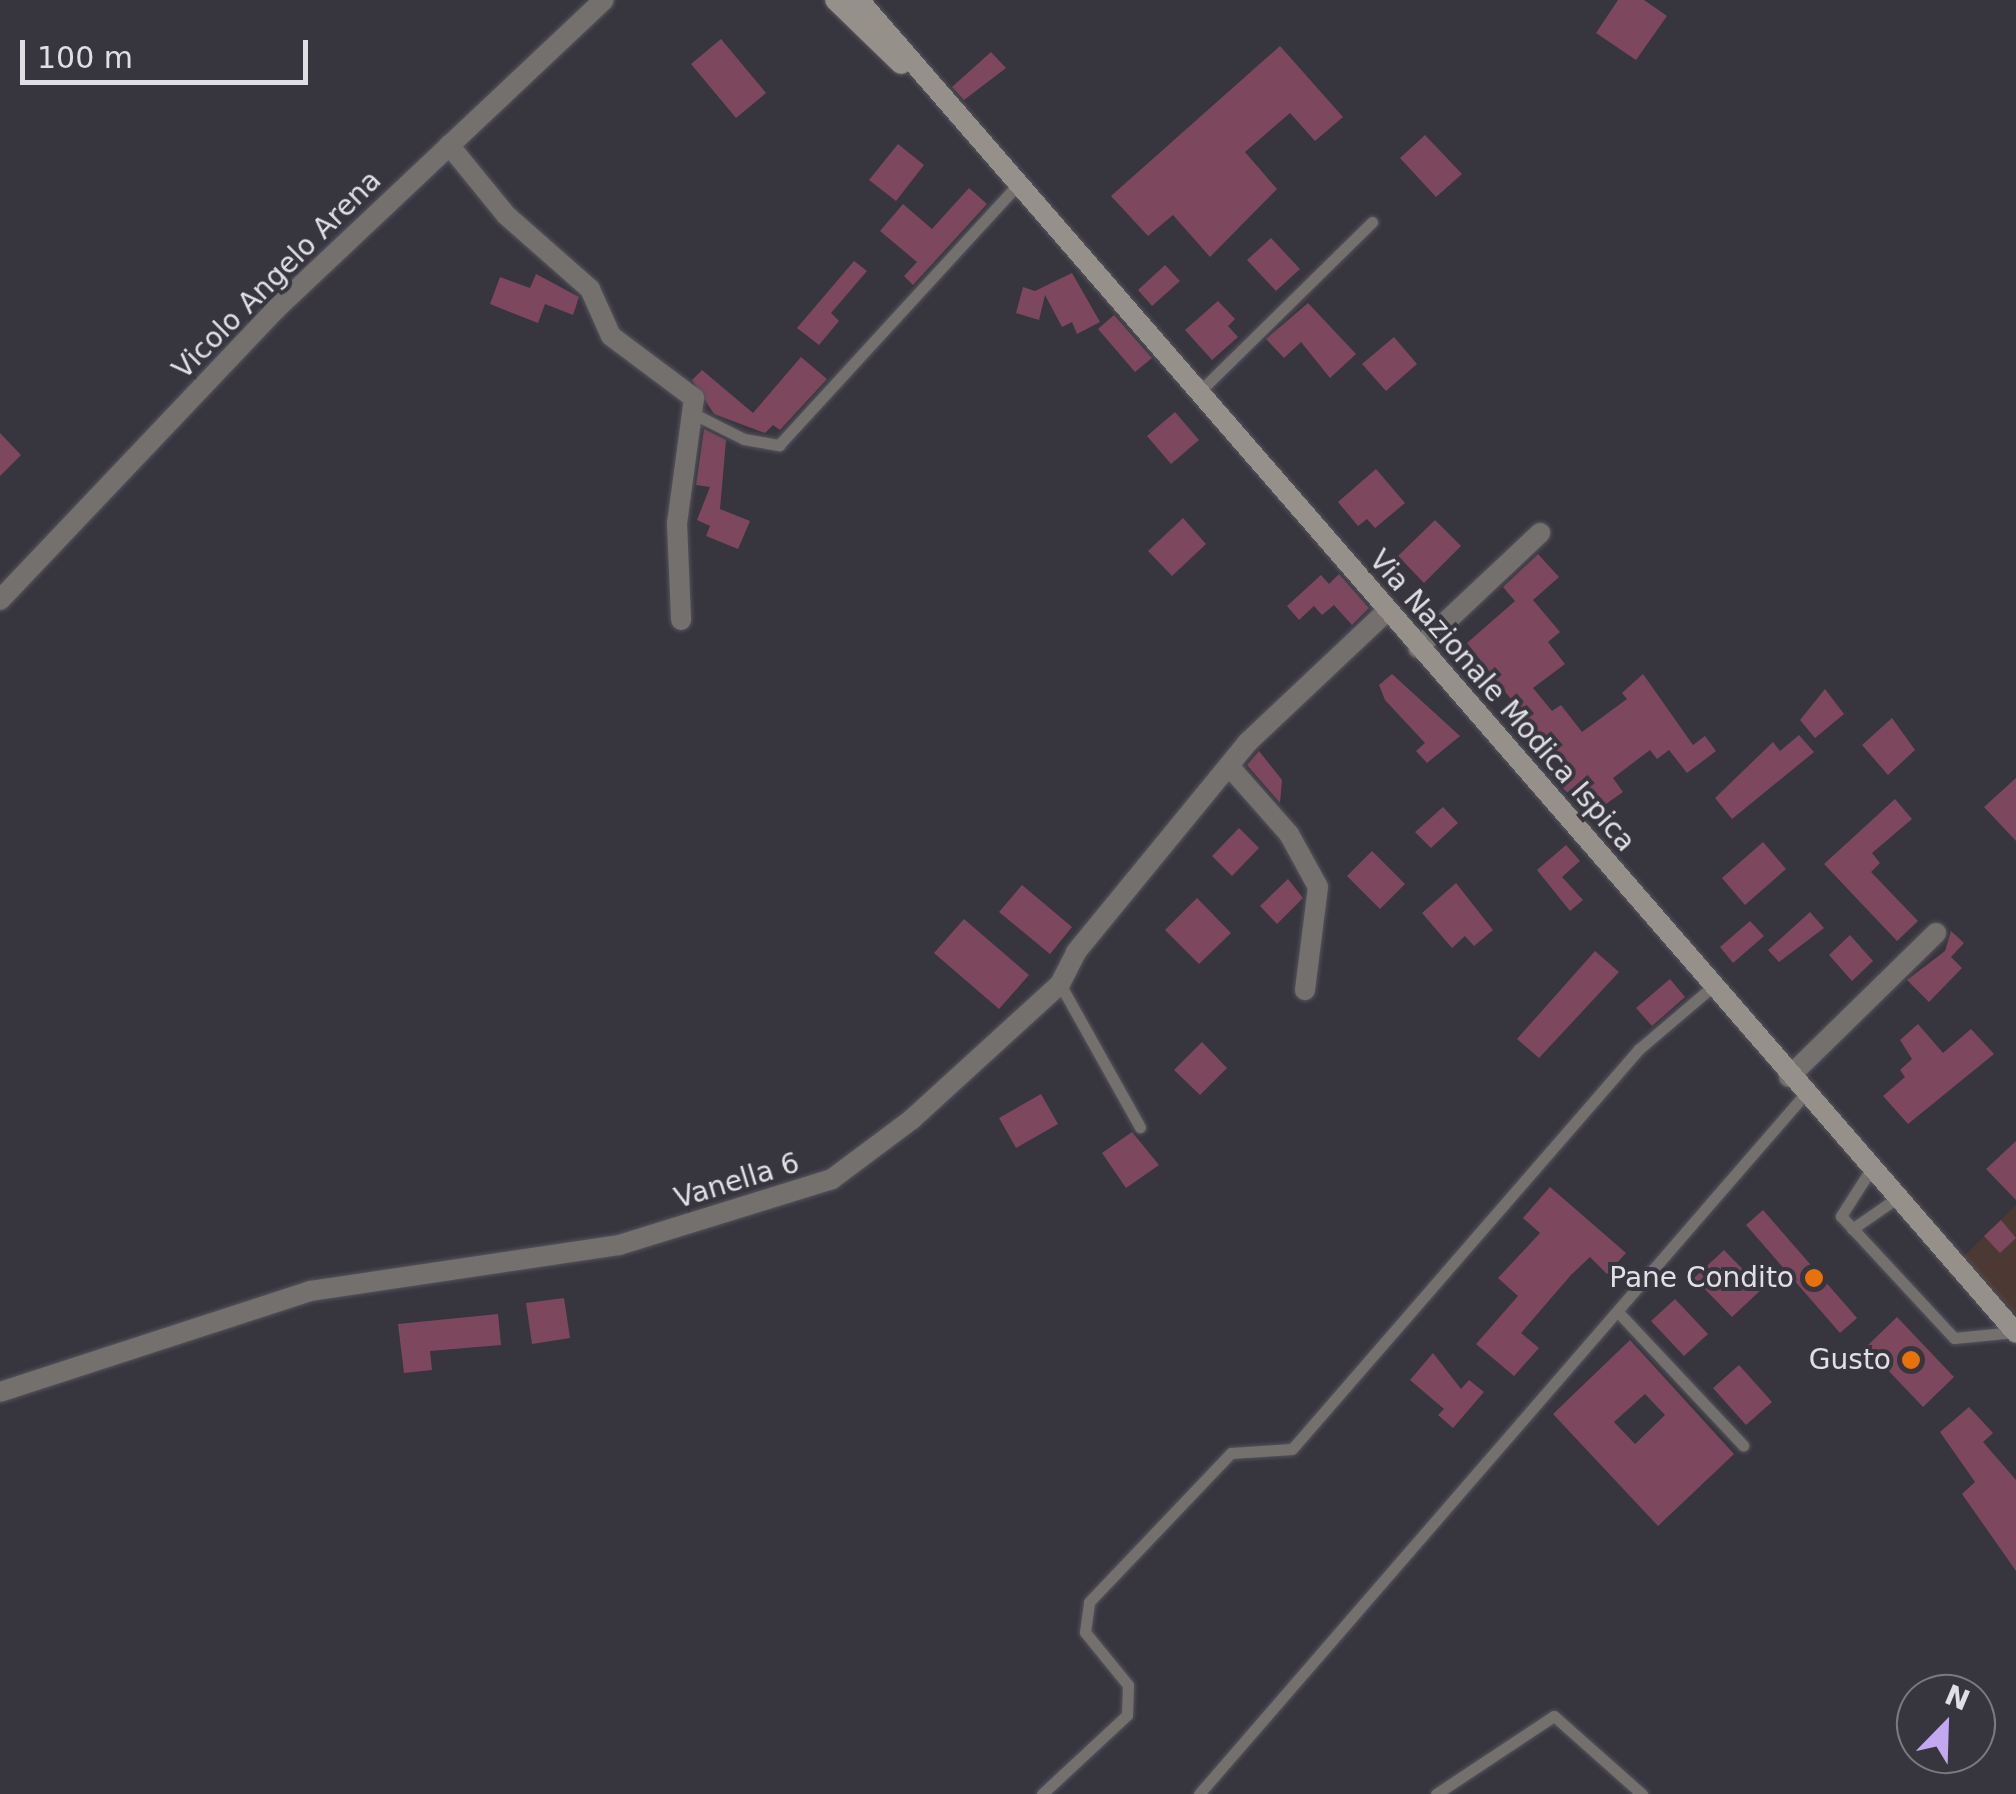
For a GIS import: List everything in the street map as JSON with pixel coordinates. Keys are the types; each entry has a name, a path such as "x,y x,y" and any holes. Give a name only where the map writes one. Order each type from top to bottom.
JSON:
{"main road":[{"path":"835,0 947,105"},
{"path":"859,0 947,105"},
{"name":"Via Nazionale Modica Ispica","path":"947,105 2016,1333"}],"street":[{"name":"Vicolo Angelo Arena","path":"0,600 277,308 604,0"},
{"path":"449,145 506,214 590,289 611,336 694,398 678,523 681,620"},
{"path":"1418,648 1540,533"},
{"name":"Vanella 6","path":"0,1392 310,1291 619,1245 813,1188 910,1120 1060,984 1076,952 1229,766 1387,611"},
{"path":"1229,766 1289,834 1318,887 1305,990"},
{"path":"1790,1077 1936,933"}],"lane":[{"path":"694,414 744,440 780,444 1018,185"},
{"path":"1198,392 1372,222"},
{"path":"1060,984 1140,1127"},
{"path":"1042,1794 1126,1714 1128,1686 1085,1632 1089,1602 1231,1454 1292,1449 1639,1050 1713,986"},
{"path":"1200,1794 1805,1094"},
{"path":"1871,1169 1841,1216 1954,1338 2016,1333"},
{"path":"1852,1228 1896,1198"},
{"path":"1618,1312 1743,1444"},
{"path":"1436,1794 1554,1716 1642,1794"}],"shaded area":[{"path":"2016,1205 2016,1314 1964,1256"}],"building":[{"path":"1618,0 1644,0 1667,16 1636,60 1596,33"},
{"path":"721,39 766,93 736,118 691,64"},
{"path":"1280,46 1343,117 1315,141 1290,113 1245,152 1277,189 1210,257 1173,215 1148,236 1111,196"},
{"path":"991,52 1006,68 964,100 952,87"},
{"path":"1425,135 1462,174 1436,197 1400,158"},
{"path":"898,144 924,165 896,201 869,180"},
{"path":"969,188 987,204 913,285 904,276 917,262 880,231 903,204 932,229"},
{"path":"1271,238 1300,269 1276,291 1247,260"},
{"path":"854,261 867,271 831,313 839,321 819,345 797,328"},
{"path":"1165,265 1180,281 1152,306 1138,290"},
{"path":"1072,273 1100,322 1077,334 1072,322 1062,327 1045,295 1039,320 1016,313 1023,287 1035,291"},
{"path":"536,274 579,297 573,315 545,304 538,323 490,304 500,277 530,288"},
{"path":"1218,301 1235,319 1228,326 1238,337 1212,360 1185,330"},
{"path":"1308,303 1356,354 1330,378 1301,342 1284,358 1266,339"},
{"path":"1114,315 1152,358 1135,372 1098,329"},
{"path":"1394,337 1417,364 1386,391 1362,364"},
{"path":"801,357 827,379 780,430 773,425 765,433 714,414 692,380 702,370 753,413"},
{"path":"1175,412 1199,440 1171,464 1147,436"},
{"path":"704,429 726,440 720,509 750,521 738,549 706,536 710,526 697,520 710,487 696,485"},
{"path":"0,433 21,455 0,476"},
{"path":"1376,469 1405,503 1375,528 1367,519 1358,526 1338,502"},
{"path":"1183,518 1206,544 1172,576 1148,551"},
{"path":"1435,520 1461,546 1424,583 1398,556"},
{"path":"1538,554 1559,577 1533,600 1560,632 1548,642 1565,664 1533,688 1552,711 1561,705 1582,732 1627,699 1622,693 1643,674 1693,745 1705,736 1716,751 1687,773 1669,750 1657,759 1650,750 1613,778 1623,792 1589,816 1548,772 1561,763 1467,643 1515,601 1503,587"},
{"path":"1339,574 1369,608 1352,625 1334,605 1322,615 1314,606 1299,620 1287,606 1321,575 1329,584"},
{"path":"1392,674 1460,736 1427,763 1416,751 1425,743 1385,700 1379,685"},
{"path":"1825,689 1844,714 1815,738 1800,720"},
{"path":"1892,718 1915,750 1888,775 1862,745"},
{"path":"1799,735 1814,752 1732,819 1715,798 1773,742 1780,751"},
{"path":"1259,751 1282,780 1280,803 1247,765"},
{"path":"2016,778 2016,841 1984,807"},
{"path":"1895,799 1912,819 1872,853 1880,863 1871,872 1918,921 1897,941 1824,864"},
{"path":"1443,807 1458,823 1431,848 1415,832"},
{"path":"1239,828 1259,848 1232,876 1212,856"},
{"path":"1763,842 1786,869 1745,905 1722,878"},
{"path":"1566,845 1580,861 1562,877 1583,900 1570,911 1537,870"},
{"path":"1372,851 1405,884 1380,909 1347,876"},
{"path":"1288,879 1303,898 1277,924 1260,906"},
{"path":"1456,883 1493,930 1474,946 1465,936 1452,948 1422,913"},
{"path":"1022,885 1072,927 1050,954 999,912"},
{"path":"1197,898 1231,933 1199,964 1165,930"},
{"path":"1810,912 1824,928 1779,962 1768,950"},
{"path":"964,919 1029,975 999,1009 934,953"},
{"path":"1750,921 1764,936 1733,963 1720,947"},
{"path":"1951,931 1964,943 1951,957 1962,968 1929,1002 1907,980 1945,951"},
{"path":"1850,935 1873,961 1852,981 1829,955"},
{"path":"1595,951 1619,972 1539,1058 1517,1039"},
{"path":"1670,979 1685,997 1652,1026 1636,1008"},
{"path":"1918,1024 1943,1053 1971,1029 1994,1054 1908,1124 1883,1096 1905,1077 1900,1070 1912,1059 1900,1040"},
{"path":"1202,1042 1227,1068 1200,1095 1174,1070"},
{"path":"1041,1094 1058,1124 1016,1148 999,1118"},
{"path":"1132,1132 1159,1165 1126,1188 1102,1153"},
{"path":"2016,1141 2016,1200 1986,1169"},
{"path":"1550,1187 1626,1253 1607,1274 1590,1257 1571,1275 1521,1333 1539,1348 1514,1376 1476,1344 1518,1296 1498,1278 1540,1233 1523,1218"},
{"path":"1763,1210 1857,1318 1840,1333 1746,1225"},
{"path":"2001,1220 2016,1238 2000,1253 1984,1236"},
{"path":"1724,1250 1762,1289 1732,1317 1694,1278"},
{"path":"564,1298 570,1338 532,1344 526,1303"},
{"path":"1675,1299 1708,1334 1684,1356 1651,1321"},
{"path":"498,1314 501,1345 430,1351 432,1370 404,1373 398,1324"},
{"path":"1897,1317 1954,1377 1923,1407 1866,1347"},
{"path":"1630,1340 1734,1454 1658,1526 1553,1414","holes":["1645,1394 1665,1415 1635,1444 1614,1422"]},
{"path":"1433,1353 1461,1389 1469,1380 1484,1392 1453,1428 1438,1415 1444,1409 1410,1380"},
{"path":"1739,1365 1772,1402 1746,1425 1713,1388"},
{"path":"1969,1407 1993,1433 1983,1442 2016,1480 2016,1571 1962,1494 1975,1482 1940,1432"}],"place":[{"name":"Pane Condito","path":"1814,1278"},
{"name":"Gusto","path":"1911,1360"}]}
